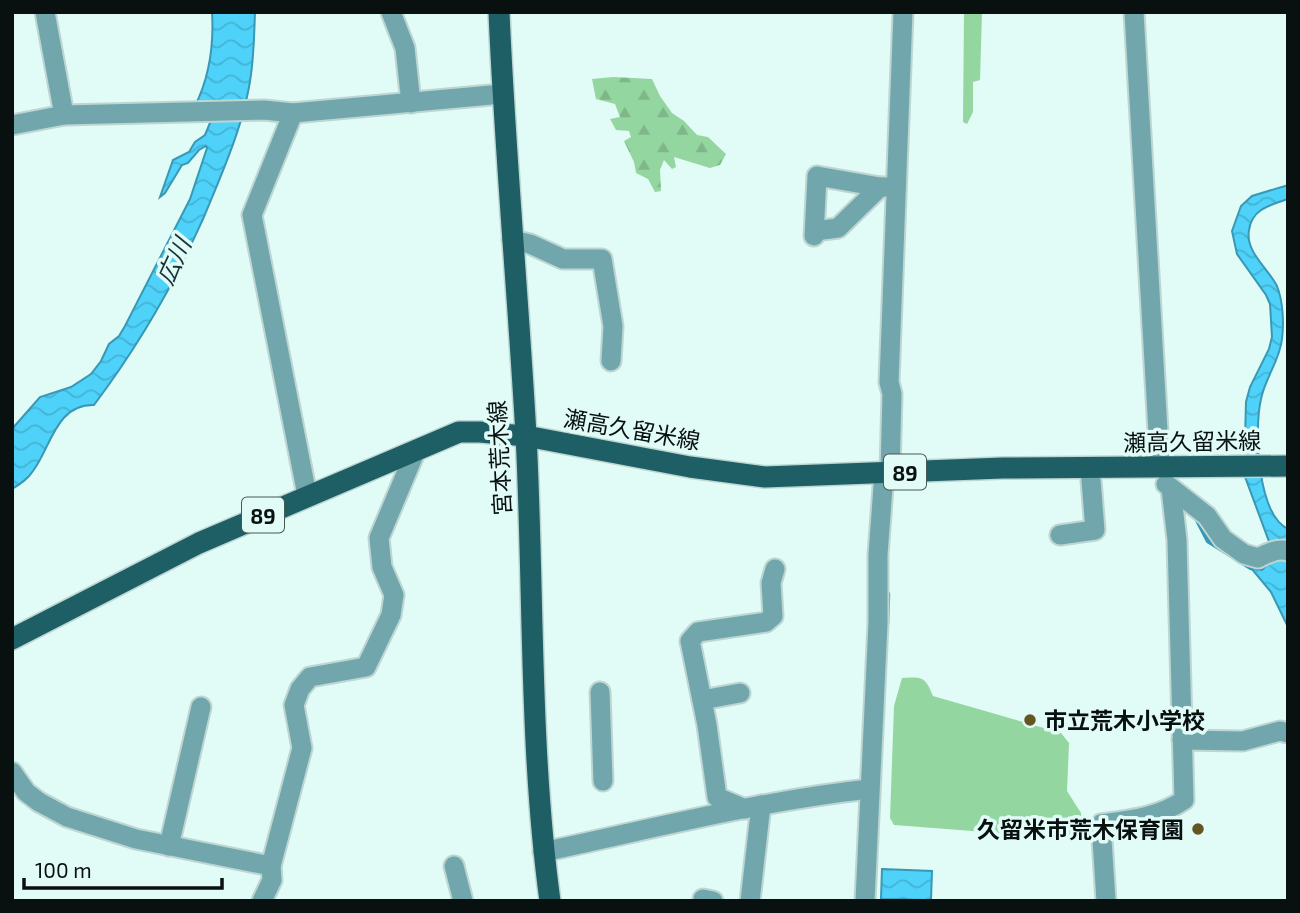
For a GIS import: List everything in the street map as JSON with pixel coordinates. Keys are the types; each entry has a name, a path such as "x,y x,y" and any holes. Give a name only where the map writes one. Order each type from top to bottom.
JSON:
{"main road":[{"name":"宮本荒木線","path":"499,12 502,94 526,436 534,697 543,852 550,901"},
{"name":"瀬高久留米線","path":"12,639 199,543 459,432 526,436 690,467 765,477 1090,468 1288,466"}],"street":[{"path":"45,12 64,115"},
{"path":"391,12 405,48 411,103"},
{"path":"864,901 878,623 878,555 892,394 889,382 888,187 903,12"},
{"path":"1134,12 1156,467 1171,489 1207,516 1223,539 1244,554 1258,558 1270,552 1288,551"},
{"path":"12,125 64,115 264,110 293,113 502,94"},
{"path":"293,113 252,215 307,495"},
{"path":"817,176 888,187 838,228 815,233 817,176"},
{"path":"512,240 530,244 563,259 603,259 613,326 611,361"},
{"path":"262,901 272,880 271,866 302,748 293,705 300,689 310,677 366,667 391,615 394,595 382,567 379,538 416,450"},
{"path":"1060,535 1095,530 1090,468"},
{"path":"1106,901 1101,824 1143,819 1184,800 1177,540 1171,489"},
{"path":"753,807 717,797 690,641 698,632 766,622 773,616 771,583 775,569"},
{"path":"600,692 603,781"},
{"path":"702,700 740,693"},
{"path":"169,846 201,706"},
{"path":"1182,740 1243,741 1280,731 1288,733"},
{"path":"12,772 26,792 67,817 169,846 271,866"},
{"path":"543,852 817,794 869,789"},
{"path":"750,901 753,807"},
{"path":"454,866 463,901"}],"green space":[{"path":"964,12 982,12 980,80 973,82 973,112 967,124 963,122"},
{"path":"592,79 652,79 672,113 697,135 708,137 726,154 720,165 710,168 674,157 676,167 672,169 664,160 660,170 661,191 655,192 648,179 636,173 624,141 631,137 629,131 616,130 610,119 620,117 615,104 596,99"},
{"path":"902,678 922,679 933,696 1061,733 1069,743 1067,791 1081,813 1082,823 1078,839 894,825 890,818 894,706"}],"water":[{"name":"広川","path":"212,12 255,12 253,59 246,99 232,147 206,212 179,270 113,379 94,405 81,407 63,419 31,474 12,489 12,429 40,397 71,387 91,374 109,344 119,336 125,326 190,199 206,146 188,163 182,165 160,197 173,160 189,152 195,142 205,135 212,118 195,106 210,60"},
{"path":"1288,185 1288,199 1269,206 1254,217 1249,238 1250,246 1273,279 1281,298 1281,347 1263,391 1258,449 1260,470 1270,507 1288,529 1288,542 1280,539 1282,558 1288,560 1288,627 1271,592 1251,568 1262,570 1272,560 1271,547 1244,474 1246,402 1272,337 1270,304 1237,254 1232,231 1241,206 1252,196"},
{"path":"882,869 932,871 931,900 881,899"}],"waterway":[{"path":"1195,516 1208,541 1251,568"},
{"path":"887,624 888,594"}],"place":[{"name":"市立荒木小学校","path":"1030,720"},
{"name":"久留米市荒木保育園","path":"1198,829"}]}
